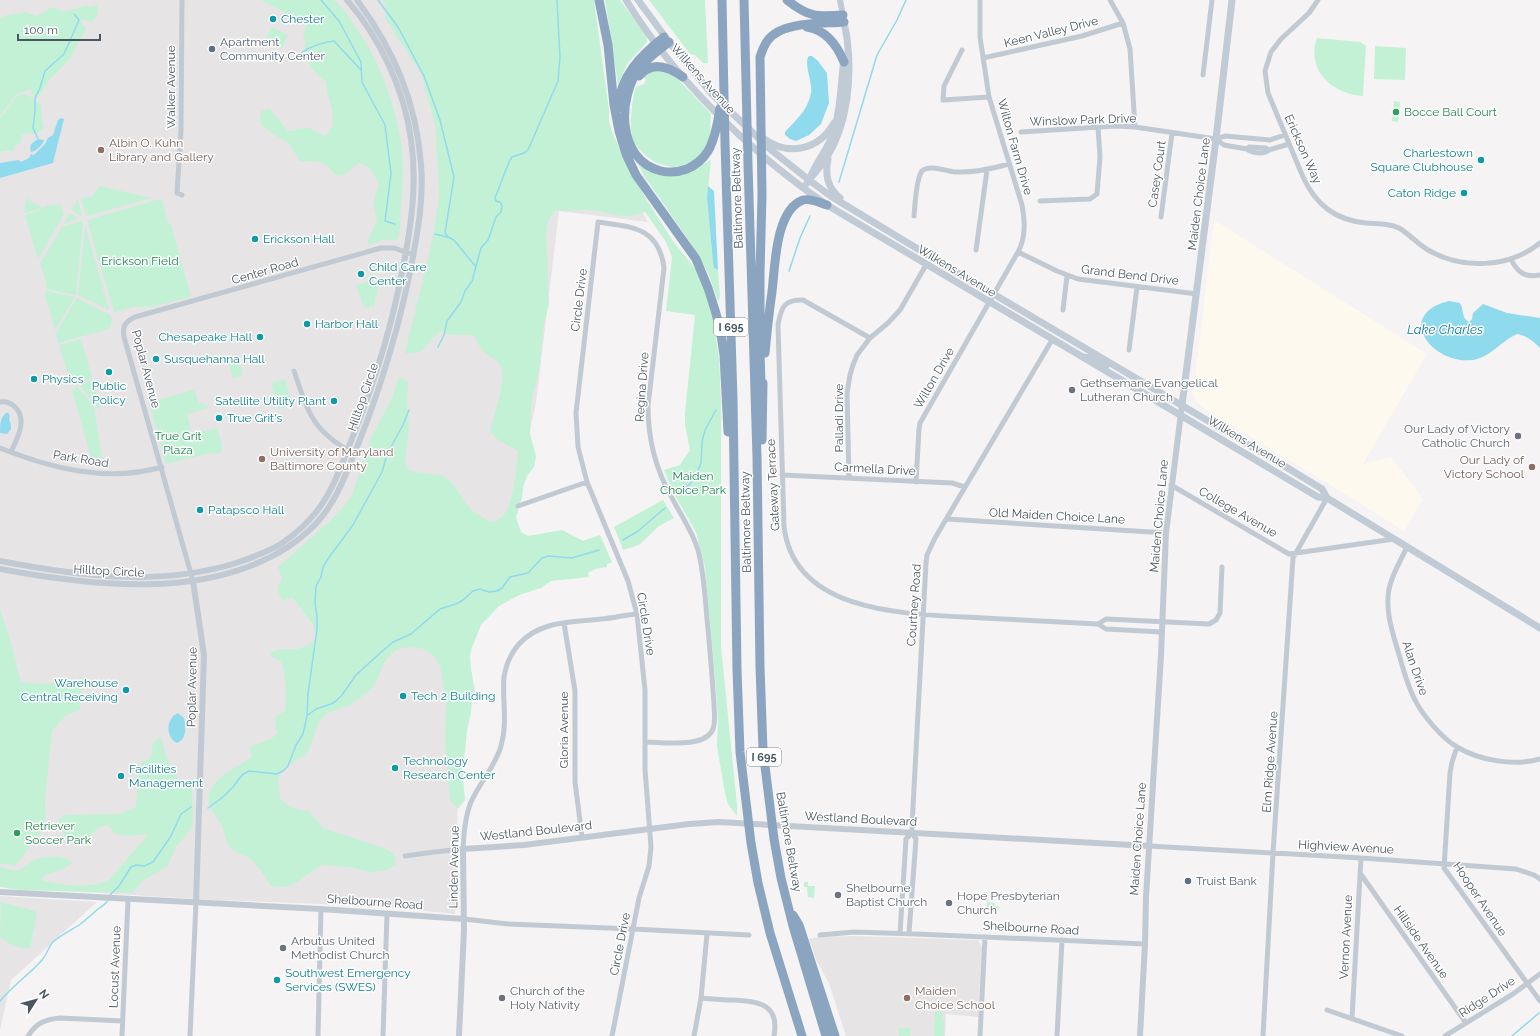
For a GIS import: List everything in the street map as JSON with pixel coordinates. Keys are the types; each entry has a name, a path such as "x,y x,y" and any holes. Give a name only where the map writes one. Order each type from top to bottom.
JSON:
{"highway":[{"path":"599,0 608,46 614,105 622,130 641,160 648,166 657,170 674,172 690,167 703,158 708,151 718,122 724,82"},
{"name":"Baltimore Beltway","path":"722,0 733,399 738,710 744,793 756,870 770,933 802,1036"},
{"name":"Baltimore Beltway","path":"744,0 757,457 760,667 763,750 774,838 788,905 826,1036"},
{"path":"787,0 805,12 820,17 843,18"},
{"path":"762,389 760,352 762,176 760,62 769,38 778,31 798,25 843,18"},
{"path":"798,25 811,28 829,37 839,51 844,62"},
{"path":"666,40 635,63 623,84 618,107 626,154 636,174 696,258 715,310 720,328 724,355 734,511"},
{"path":"622,130 630,96 638,78 645,70 662,66 675,71 683,77"},
{"path":"757,457 762,442 762,389 768,313 776,253 782,228 790,210 798,203 806,200 827,205"},
{"path":"788,905 799,925 835,1036"}],"main road":[{"name":"Wilkens Avenue","path":"626,0 658,46 683,77 731,127 764,157 827,205 1318,497 1327,498 1540,628"},
{"name":"Wilkens Avenue","path":"638,0 666,40 708,89 770,149 809,180 931,257 1322,489 1327,498"},
{"name":"Maiden Choice Lane","path":"1182,405 1197,294 1232,0"},
{"path":"809,180 833,133 838,114 845,54 843,18"},
{"path":"843,18 849,58 847,96 843,117 828,156 826,168 827,181 836,194 858,212"},
{"path":"736,117 769,143 790,149 807,147 821,139 830,130 838,114"},
{"path":"803,188 816,174 828,156"},
{"path":"1080,356 1092,358 1168,402 1182,405"}],"street":[{"name":"Walker Avenue","path":"182,0 181,131 177,193 182,195"},
{"name":"Hilltop Circle","path":"0,562 60,572 125,577 160,577 192,574 216,569 265,552 281,544 296,533 317,511 325,500 348,450 364,410 386,342 395,307 412,221 414,193 414,167 411,138 398,88 377,42 364,21 347,0"},
{"name":"Hilltop Circle","path":"0,569 94,583 160,584 193,581 219,576 269,558 301,538 323,515 331,503 354,454 371,412 391,351 414,255 419,222 421,186 421,166 413,112 405,85 383,38 357,0"},
{"path":"840,0 843,18"},
{"name":"Wilton Farm Drive","path":"980,0 980,37 989,96 1022,206 1024,222 1022,244 995,294"},
{"path":"1110,0 1123,23 1127,34 1132,62 1134,127"},
{"path":"1204,75 1212,0"},
{"name":"Erickson Way","path":"1318,0 1309,13 1281,39 1271,52 1265,71 1266,86 1285,135 1307,186 1312,194 1326,209 1337,216 1358,222 1382,224 1399,228 1429,251 1450,260 1464,263 1486,264 1511,259 1529,251 1540,243"},
{"name":"Keen Valley Drive","path":"983,58 1082,36 1123,23"},
{"path":"962,50 944,86 943,100 989,96"},
{"path":"1040,201 1090,199 1097,194 1100,157 1098,127"},
{"name":"Winslow Park Drive","path":"1021,132 1098,127 1134,127 1216,139 1225,136 1270,140 1285,135"},
{"name":"Casey Court","path":"1161,217 1172,133"},
{"name":"Winslow Park Drive","path":"1216,139 1224,145 1247,148 1266,148 1269,150 1289,144"},
{"path":"914,216 919,176 924,169 929,168 965,172 987,170 1009,164"},
{"path":"976,250 987,170"},
{"name":"Circle Drive","path":"598,222 576,413 578,446 587,482 628,581 637,614 645,690 645,769 650,828 650,859 639,898 612,1036"},
{"name":"Regina Drive","path":"598,222 634,227 643,231 655,242 662,257 664,268 648,406 648,423 658,470 670,495 692,533 698,550 705,588 714,704 714,723 712,730 700,741 645,742"},
{"name":"Center Road","path":"124,325 135,317 381,248 394,248 414,255"},
{"name":"Grand Bend Drive","path":"1018,252 1067,276 1078,279 1197,294"},
{"path":"1511,259 1515,267 1523,274 1529,276 1540,274"},
{"name":"Palladi Drive","path":"849,478 848,383 855,360 870,338 897,313 926,265"},
{"path":"1063,310 1067,276"},
{"path":"1129,350 1137,287"},
{"name":"Wilton Drive","path":"916,482 920,423 995,294"},
{"name":"Gateway Terrace","path":"870,338 803,300 788,302 782,310 778,325 782,509 786,538 792,555 806,574 829,591 850,601 887,611 1098,624 1106,629 1162,632"},
{"name":"Poplar Avenue","path":"124,325 124,337 192,574 204,655 190,1036"},
{"name":"Courtney Road","path":"910,933 916,839 912,833 927,555 965,487 1052,340"},
{"path":"294,371 306,406 315,422 328,438 354,454"},
{"path":"0,402 12,404 20,412 21,424 18,436 11,452"},
{"name":"Maiden Choice Lane","path":"1140,1036 1166,533 1182,405"},
{"name":"Park Road","path":"0,448 58,467 106,475 129,473 162,467"},
{"name":"Carmella Drive","path":"782,475 952,483 965,487"},
{"path":"518,506 587,482"},
{"name":"College Avenue","path":"1171,485 1289,554 1295,552"},
{"name":"Elm Ridge Avenue","path":"1263,1036 1273,853 1293,558 1295,552 1327,498"},
{"name":"Old Maiden Choice Lane","path":"947,519 1166,533"},
{"path":"1295,552 1394,540"},
{"name":"Alan Drive","path":"1407,547 1393,576 1389,589 1388,600 1390,623 1409,688 1415,702 1431,724 1457,747 1496,761 1520,762 1540,759"},
{"name":"Gateway Terrace","path":"1098,624 1106,619 1206,625 1216,620 1220,613 1222,567"},
{"name":"Linden Avenue","path":"459,1036 464,919 464,825 467,812 478,790 495,763 503,741 505,717 504,681 508,662 514,650 523,640 532,633 550,625 564,622 637,614"},
{"name":"Gloria Avenue","path":"564,622 575,691 575,782 582,837"},
{"name":"Hooper Avenue","path":"1457,747 1450,773 1444,868 1540,1001"},
{"name":"Westland Boulevard","path":"405,856 434,852 524,845 650,828 701,823 736,823 1149,846"},
{"name":"Courtney Road","path":"900,933 906,839 912,833"},
{"name":"Highview Avenue","path":"1149,846 1444,863 1516,869 1534,875 1540,879"},
{"name":"Vernon Avenue","path":"1352,1018 1361,858"},
{"name":"Hillside Avenue","path":"1360,873 1466,1023"},
{"name":"Shelbourne Road","path":"0,892 128,900 321,909 464,919 508,924 633,928 707,934 749,935"},
{"name":"Locust Avenue","path":"122,1036 128,900"},
{"path":"318,1036 321,909"},
{"path":"383,1036 387,914"},
{"name":"Shelbourne Road","path":"820,935 854,932 910,933 1145,944"},
{"path":"694,1036 701,998 707,934"},
{"path":"980,1036 986,937"},
{"path":"1057,1036 1062,940"},
{"name":"Ridge Drive","path":"1445,1036 1512,994 1540,974"},
{"path":"701,998 750,1001 762,1004 767,1008 773,1017 775,1027 774,1036"},
{"path":"1327,1010 1402,1036"},
{"path":"28,1036 38,1025 52,1019 60,1018 123,1021"}],"shaded area":[{"name":"University of Maryland Baltimore County","path":"0,0 579,0 620,171 648,222 559,211 536,403 504,551 474,546 458,788 455,914 375,906 213,900 0,887"},
{"path":"1214,220 1427,354 1363,464 1391,457 1423,499 1404,531 1206,410 1196,401 1193,393"},
{"path":"0,896 97,902 11,980 0,1030"},
{"name":"Maiden Choice School","path":"853,936 978,940 982,947 978,1017 946,1014 945,1036 846,1036 829,983 816,960 809,939 818,937"}],"green space":[{"path":"261,0 335,0 358,30 368,47 377,64 391,100 400,137 403,162 400,228 397,240 383,240 370,245 368,244 377,220 373,203 379,184 370,168 360,163 355,165 347,173 339,176 325,164 300,161 289,144 269,131 260,123 261,112 270,109 288,131 307,127 324,136 330,131 333,118 326,82 310,67 306,59 303,36 307,24"},
{"path":"383,0 594,0 609,110 609,121 612,132 631,173 648,202 673,241 702,277 713,316 719,359 721,403 721,647 737,816 728,804 717,746 718,720 705,567 696,532 673,492 664,470 680,465 690,450 685,425 685,413 695,315 666,311 672,257 666,242 645,212 637,215 623,216 590,210 555,211 548,221 546,232 549,304 543,328 540,365 532,399 530,423 530,434 536,456 534,467 527,476 523,487 522,498 516,517 521,532 528,536 562,530 583,541 600,535 612,562 607,564 607,567 595,569 588,573 589,577 551,581 541,588 519,595 499,606 481,625 471,650 470,658 475,691 467,730 462,767 465,800 458,809 450,800 445,743 446,701 440,666 434,656 424,649 412,647 400,648 391,654 384,663 375,684 368,692 350,705 327,713 319,722 307,754 285,767 278,777 280,799 293,808 309,811 323,828 384,848 394,854 396,865 386,870 371,872 349,867 321,865 296,883 285,887 271,886 259,867 253,861 231,848 220,822 212,812 208,796 211,789 222,776 251,758 252,755 249,749 251,746 271,739 278,733 275,723 276,716 285,711 285,676 282,663 270,656 271,653 283,649 298,649 309,644 316,638 314,626 293,598 282,600 277,589 282,578 278,567 331,520 352,495 371,438 392,398 399,376 408,382 407,404 409,427 405,461 409,471 444,476 452,483 471,510 490,522 501,518 506,512 512,496 515,476 518,451 498,440 490,431 502,385 501,367 497,361 486,354 478,344 474,335 451,335 440,331 422,350 418,352 405,353 432,242 439,197 436,129 422,75 385,18 386,7"},
{"path":"605,0 620,0 647,37 647,42 627,64 618,85"},
{"path":"649,0 705,0 708,63 703,63 695,55 690,54"},
{"path":"87,5 88,7 98,5 97,14 95,20 93,21 80,20 86,29 69,60 48,81 38,97 35,97 32,94 31,89 16,94 0,116 0,18 7,15 26,12 37,16 50,8 68,11"},
{"path":"271,27 288,35 282,48 265,40"},
{"path":"1317,38 1360,42 1366,46 1363,96 1341,91 1324,78 1315,60"},
{"path":"1375,46 1406,48 1405,80 1374,79"},
{"path":"651,70 664,70 674,75 711,114 710,138 708,142 698,157 684,166 667,166 651,159 635,145 632,139 632,105 636,87 644,84 646,80 642,76"},
{"path":"22,94 28,95 41,105 42,122 44,128 38,133 25,133 22,135 20,144 15,145 13,151 3,151 0,153 0,118 15,98"},
{"name":"Bocce Ball Court","path":"1394,101 1400,102 1398,122 1392,121"},
{"path":"628,144 636,158 653,173 664,176 701,165 711,160 707,198 713,263 714,268 718,270 720,297 718,302 709,275 690,242 644,176"},
{"path":"99,186 152,198 87,216 81,199 92,196"},
{"path":"26,198 42,207 24,213"},
{"name":"Erickson Field","path":"160,199 162,201 168,222 171,225 191,297 151,307 133,307 114,312 87,220"},
{"path":"78,200 82,217 72,210"},
{"path":"60,204 64,214 38,259 25,215 46,206"},
{"path":"70,212 77,219 64,223"},
{"path":"82,221 76,295 46,289 46,281 40,264 62,227"},
{"path":"85,228 86,229 109,310 78,295"},
{"path":"373,280 378,287 374,308 372,306 366,308 362,302 356,285"},
{"path":"46,291 75,297 55,330 45,295"},
{"path":"77,298 110,315 112,321 111,326 109,329 58,343 56,333"},
{"path":"81,339 92,378 78,385 67,371 59,345"},
{"path":"238,357 243,375 233,378 228,360"},
{"path":"93,379 101,411 80,386"},
{"path":"285,379 292,406 278,409 271,383"},
{"path":"77,387 94,406 103,466 93,464 72,390"},
{"name":"True Grit Plaza","path":"192,390 195,392 199,404 204,403 208,408 187,414 192,434 217,428 222,444 221,453 206,454 166,464 149,403"},
{"name":"Maiden Choice Park","path":"663,500 674,518 659,526 639,545 623,550 614,527"},
{"path":"0,609 21,682 43,684 82,680 80,710 66,715 52,731 45,798 45,809 47,811 45,814 46,825 15,866 0,863"},
{"path":"161,737 172,770 186,786 192,786 193,823 191,829 176,847 168,865 142,881 133,893 20,890 0,887 0,866 9,870 18,870 34,860 49,857 64,858 73,863 63,869 45,875 42,880 58,884 85,886 102,883 109,880 148,835 126,836 114,833 107,825 94,831 83,844 79,846 66,837 57,824 60,818 66,815 120,814 136,807 138,772 142,762 151,757 154,742"},
{"path":"804,882 808,882 808,886 815,886 814,898 808,897 807,887 804,887"},
{"path":"983,892 987,892 989,895 988,902 995,903 995,906 999,906 998,913 992,911 993,907 987,907 987,901 983,900"},
{"path":"1,902 35,911 37,915 30,948 14,946 0,936"},
{"path":"935,1011 943,1011 942,1019 945,1021 944,1036 934,1036"},
{"path":"899,1028 911,1028 910,1036 899,1036"}],"water":[{"path":"809,56 812,56 818,61 827,73 829,103 821,124 809,135 796,141 785,135 785,132 807,105 811,93 807,63"},
{"path":"61,118 64,119 53,163 0,178 0,163 19,160 21,162 29,158 31,154 34,155 45,144 48,138 53,135 58,120"},
{"path":"38,139 44,140 39,148 31,152 31,145"},
{"path":"708,186 714,191 718,270 714,268 713,263 707,198"},
{"name":"Lake Charles","path":"1449,301 1460,303 1464,316 1469,322 1472,319 1473,313 1483,304 1507,313 1540,318 1540,348 1530,339 1517,334 1490,353 1478,359 1458,359 1444,355 1433,347 1425,338 1421,327 1423,317 1432,308"},
{"path":"6,413 10,415 9,419 11,425 11,429 7,434 0,433 1,419"},
{"path":"178,713 184,718 185,729 183,739 177,743 170,736 168,728 171,719"}],"waterway":[{"path":"321,0 339,21 361,62 362,82 385,125 391,173 385,221 395,224"},
{"path":"378,0 398,27 424,76 440,120 454,177 445,233 448,237 454,240 476,267"},
{"path":"438,347 444,335 447,321 461,302 465,291 472,281 481,248 488,240 496,217 501,212 502,206 500,202 496,201 495,198 509,162 512,157 528,150 558,81 560,57 557,0"},
{"path":"839,182 877,55 897,20 906,0"},
{"path":"38,139 33,128 35,98 40,88 45,71 64,54 79,20 74,14"},
{"path":"296,58 313,46 334,41 361,70"},
{"path":"789,271 800,238 810,216"},
{"path":"435,234 447,237"},
{"path":"208,808 223,797 242,775 249,771 277,774 288,766 296,745 303,734 307,716 308,694 317,629 315,604 316,586 321,577 323,567 353,525 382,472 387,454 403,425 409,410"},
{"path":"680,491 689,485 695,477 701,463 702,442 705,430 716,410"},
{"path":"623,540 638,531 665,508"},
{"path":"308,715 316,709 336,701 356,675 378,655 393,642 411,634 440,609 456,604 473,591 480,589 489,592 497,591 502,588 510,577 528,573 542,558 548,556 572,558 599,550"},
{"path":"110,895 119,886 131,867 136,865 144,866 153,862 171,836 181,814 191,807"},
{"path":"0,1001 42,960 53,942 82,923 106,904 109,899"},
{"path":"1512,1036 1539,1013"}],"place":[{"name":"Chester","path":"273,19"},
{"name":"Apartment Community Center","path":"212,49"},
{"name":"Bocce Ball Court","path":"1396,112"},
{"name":"Albin O. Kuhn Library and Gallery","path":"101,150"},
{"name":"Charlestown Square Clubhouse","path":"1481,160"},
{"name":"Caton Ridge","path":"1464,193"},
{"name":"Erickson Hall","path":"255,239"},
{"name":"Child Care Center","path":"361,274"},
{"name":"Harbor Hall","path":"307,324"},
{"name":"Chesapeake Hall","path":"260,337"},
{"name":"Susquehanna Hall","path":"156,359"},
{"name":"Public Policy","path":"109,372"},
{"name":"Physics","path":"34,379"},
{"name":"Gethsemane Evangelical Lutheran Church","path":"1072,390"},
{"name":"Satellite Utility Plant","path":"334,401"},
{"name":"True Grit's","path":"219,418"},
{"name":"Our Lady of Victory Catholic Church","path":"1518,436"},
{"name":"University of Maryland Baltimore County","path":"262,459"},
{"name":"Our Lady of Victory School","path":"1532,467"},
{"name":"Patapsco Hall","path":"200,510"},
{"name":"Warehouse Central Receiving","path":"126,690"},
{"name":"Tech 2 Building","path":"403,696"},
{"name":"Technology Research Center","path":"395,768"},
{"name":"Facilities Management","path":"121,776"},
{"name":"Retriever Soccer Park","path":"17,833"},
{"name":"Truist Bank","path":"1188,881"},
{"name":"Shelbourne Baptist Church","path":"838,895"},
{"name":"Hope Presbyterian Church","path":"949,903"},
{"name":"Arbutus United Methodist Church","path":"283,948"},
{"name":"Southwest Emergency Services (SWES)","path":"277,980"},
{"name":"Church of the Holy Nativity","path":"502,998"},
{"name":"Maiden Choice School","path":"907,998"}]}
